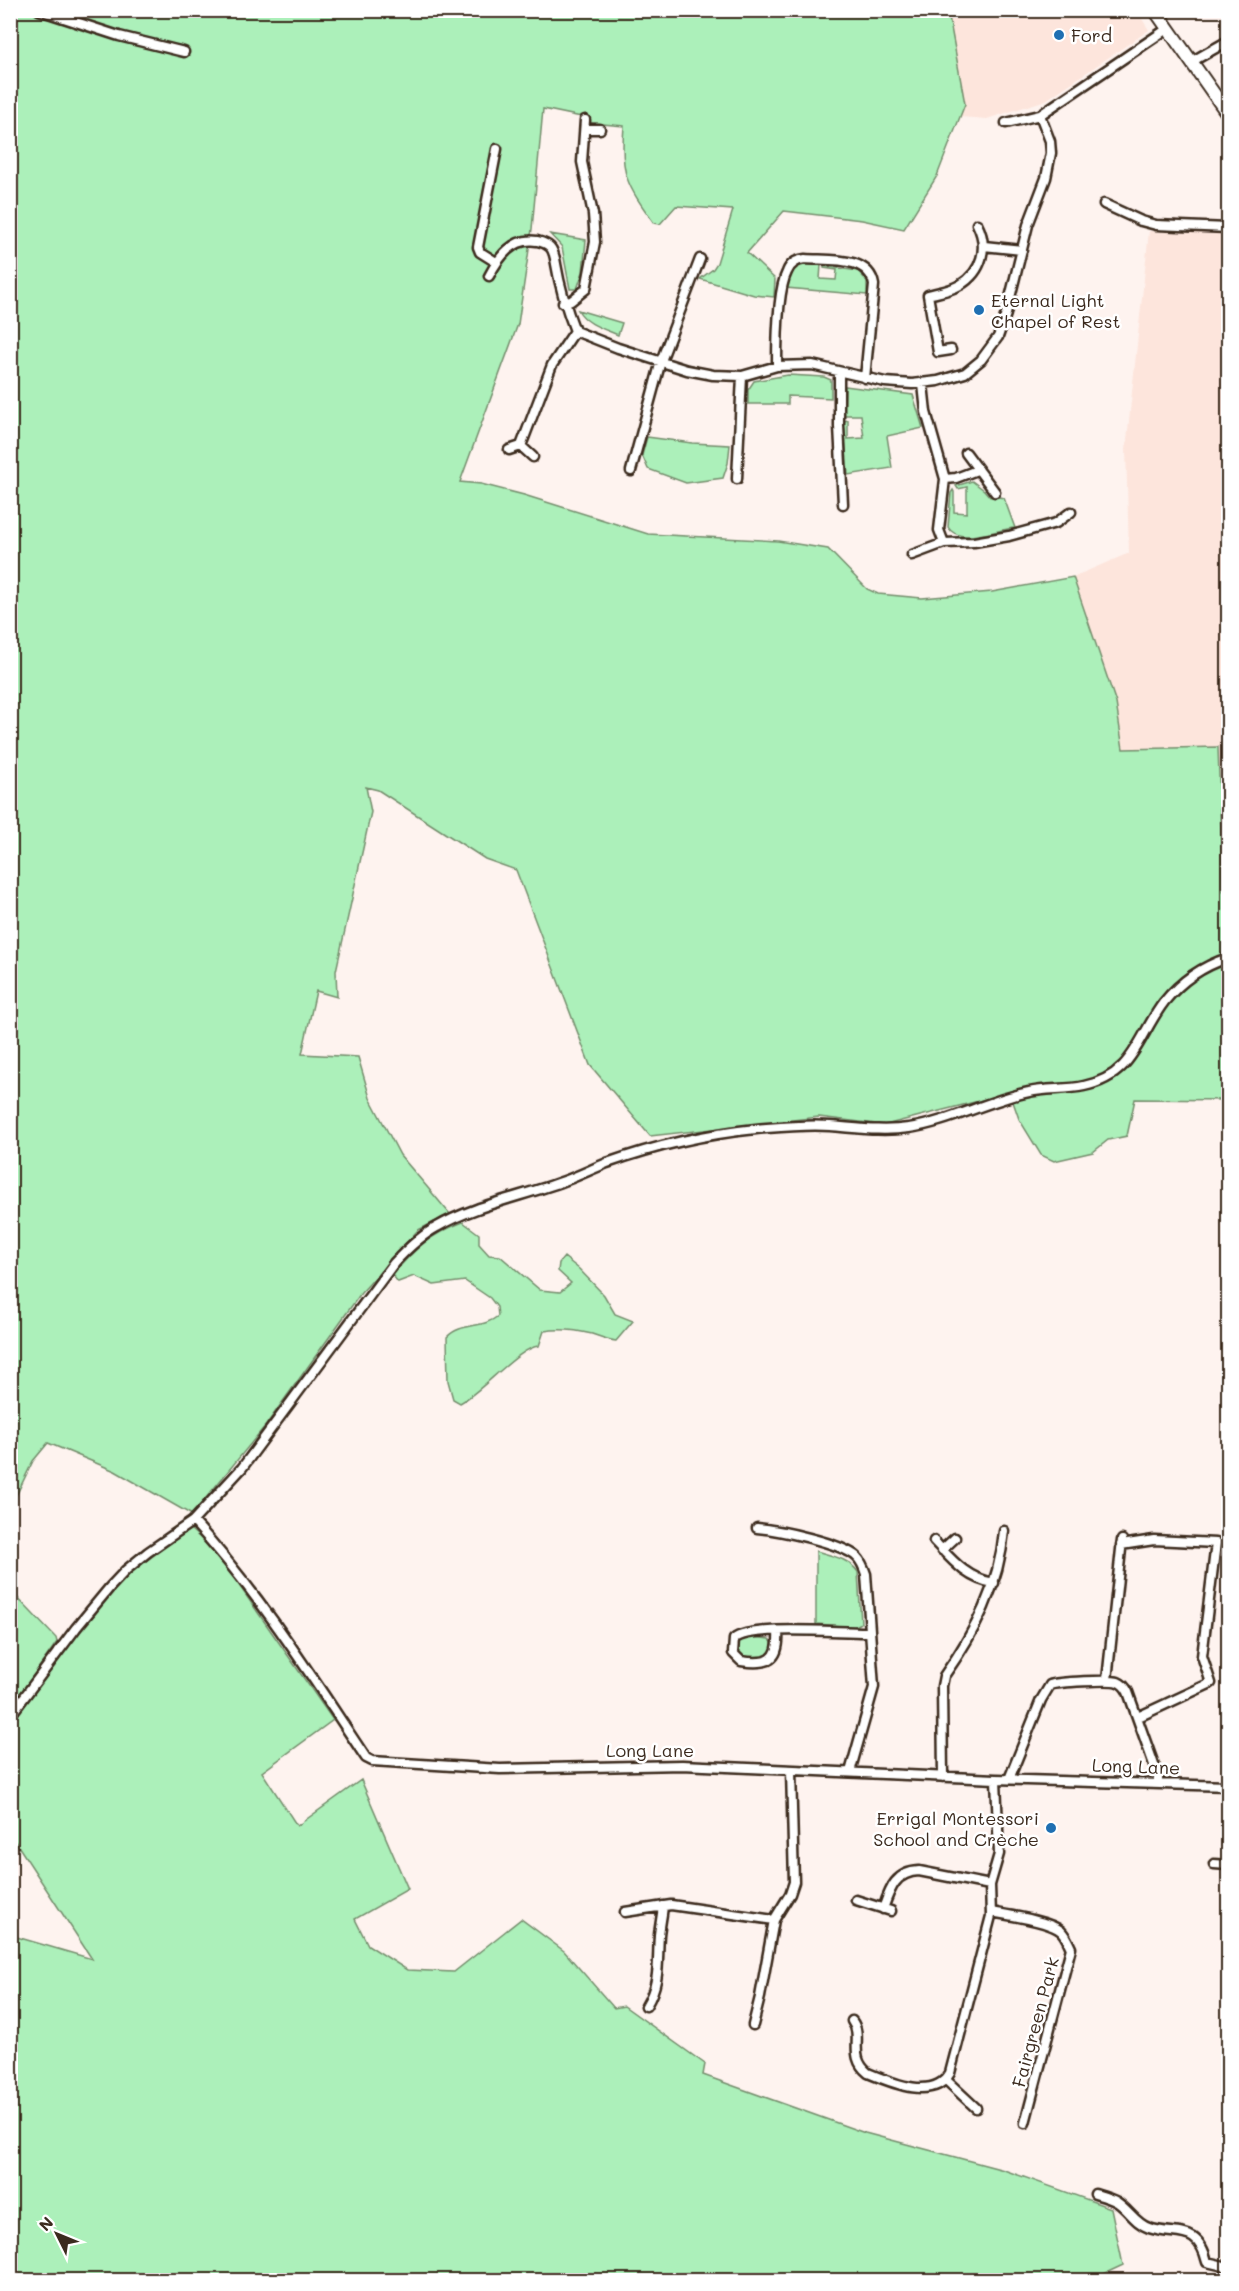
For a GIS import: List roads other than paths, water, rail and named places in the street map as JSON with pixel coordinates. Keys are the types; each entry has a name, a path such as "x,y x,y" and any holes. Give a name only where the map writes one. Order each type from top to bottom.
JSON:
{"main road":[{"path":"1155,10 1228,114"}],"street":[{"path":"39,10 119,36 184,52"},
{"path":"1006,123 1040,115 1167,29"},
{"path":"1191,62 1228,41"},
{"path":"489,276 496,262 513,244 531,240 542,242 550,247 554,256 563,303 575,331 618,348 687,370 742,376 777,366 812,365 865,378 902,383 923,384 947,379 965,373 990,351 998,338 1022,250 1050,165 1050,141 1040,115"},
{"path":"563,303 571,301 586,289 595,242 592,212 582,162 585,124 600,129"},
{"path":"496,262 480,252 478,247 497,148"},
{"path":"1104,204 1155,225 1228,228"},
{"path":"951,350 938,352 928,295 961,285 980,263 984,246 982,233 977,224"},
{"path":"984,246 1022,250"},
{"path":"631,471 662,361 700,259"},
{"path":"777,366 780,305 784,278 790,267 797,260 805,259 861,264 873,277 874,285 865,378"},
{"path":"521,446 552,365 575,331"},
{"path":"839,372 843,504"},
{"path":"737,479 742,376"},
{"path":"923,384 926,412 945,479 939,530 944,543"},
{"path":"509,450 521,446"},
{"path":"521,446 533,457"},
{"path":"966,453 995,492"},
{"path":"945,479 956,478 977,470"},
{"path":"912,555 944,543 974,542 1009,536 1056,522 1071,512"},
{"path":"10,1716 76,1628 126,1570 193,1521 218,1497 394,1263 413,1243 435,1228 461,1216 563,1182 612,1161 649,1149 696,1138 756,1129 812,1125 878,1131 910,1128 1028,1092 1100,1082 1114,1074 1131,1058 1153,1019 1177,988 1210,964 1228,958"},
{"name":"Long Lane","path":"193,1521 249,1588 366,1758 372,1761 500,1769 671,1765 1228,1786"},
{"path":"757,1528 776,1530 833,1546 856,1556 863,1566 866,1574 873,1693 850,1772"},
{"path":"944,1777 942,1686 944,1676 978,1622 994,1583 1004,1531"},
{"path":"942,1550 955,1538"},
{"path":"1107,1680 1122,1542 1154,1540 1216,1544 1202,1656 1214,1686 1138,1717"},
{"path":"934,1541 958,1567 969,1575 994,1583"},
{"path":"778,1632 778,1650 771,1660 741,1662 733,1653 732,1643 739,1635 752,1632 778,1632 870,1632"},
{"path":"1009,1779 1041,1701 1050,1685 1058,1682 1107,1680 1116,1681 1126,1688 1158,1776 1158,1784"},
{"path":"753,2025 774,1920 790,1894 794,1882 791,1771"},
{"path":"852,2020 857,2027 857,2059 868,2073 922,2089 938,2085 946,2080 950,2073 991,1912 990,1885 999,1854 996,1779"},
{"path":"1214,1864 1228,1864"},
{"path":"856,1900 887,1910 895,1880 910,1871 990,1885"},
{"path":"625,1912 671,1905 774,1920"},
{"path":"646,2006 652,1997 659,1971 663,1906"},
{"name":"Fairgreen Park","path":"991,1912 1020,1917 1057,1928 1063,1933 1071,1948 1025,2123"},
{"path":"946,2080 976,2108"},
{"path":"1095,2194 1116,2201 1148,2228 1177,2232 1194,2238 1204,2248 1207,2262 1228,2266"}],"place":[{"name":"Ford","path":"1059,35"},
{"name":"Eternal Light Chapel of Rest","path":"979,310"},
{"name":"Errigal Montessori School and Crèche","path":"1051,1828"}]}
